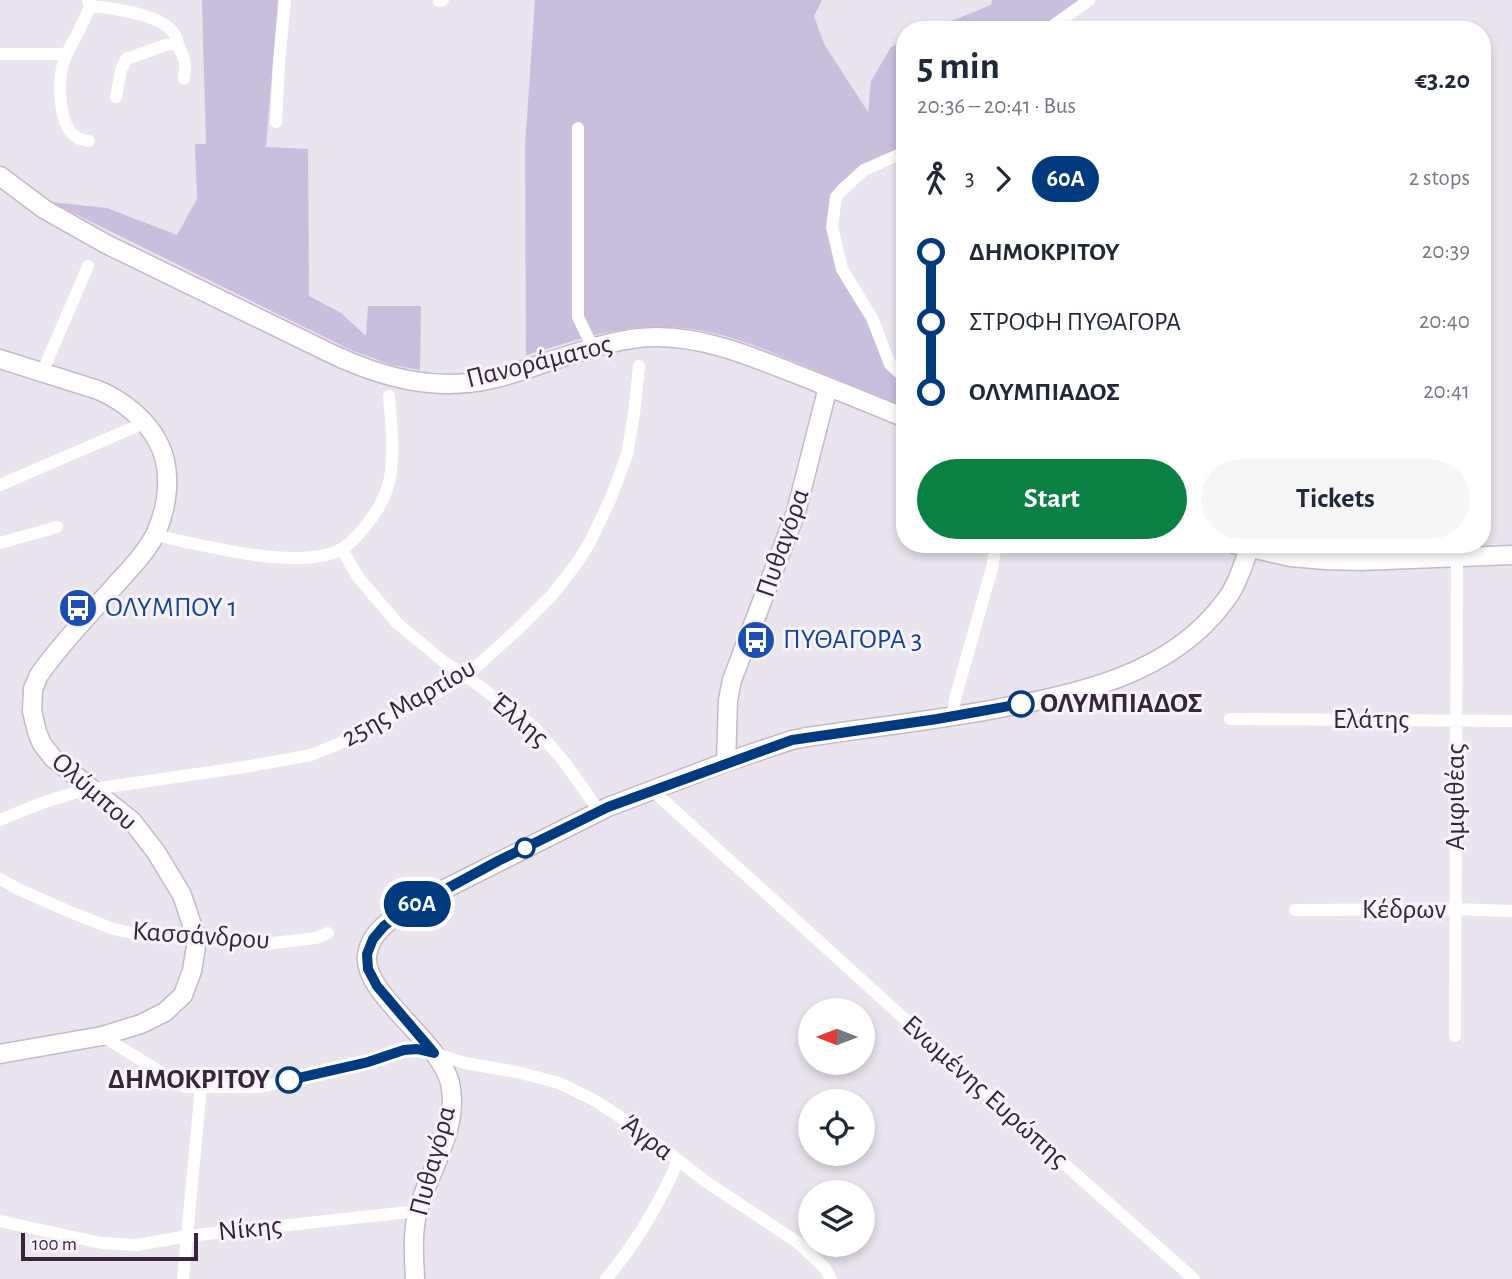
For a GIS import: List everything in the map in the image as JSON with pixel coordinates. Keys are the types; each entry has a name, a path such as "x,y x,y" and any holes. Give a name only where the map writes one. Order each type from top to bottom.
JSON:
{"street":[{"path":"276,122 285,0"},
{"path":"1059,21 1089,0"},
{"path":"89,141 79,139 69,131 61,103 60,78 66,54 81,27 89,3 118,8 162,22 176,36 186,62 184,79"},
{"path":"116,97 121,70 126,60 177,43"},
{"path":"0,54 66,54"},
{"path":"579,128 578,317 593,348"},
{"path":"896,156 864,170 842,190 836,197 832,227 842,269 872,318 891,364 896,369"},
{"name":"Πανοράματος","path":"0,176 44,209 106,244 332,354 385,375 434,384 476,382 513,374 619,341 669,338 690,340 746,355 896,414"},
{"path":"42,373 88,266"},
{"name":"Ολύμπου","path":"0,359 109,395 144,423 159,444 167,471 165,503 155,535 139,558 42,671 33,689 32,711 42,744 53,758 132,821 156,852 183,895 197,940 192,971 183,995 165,1012 141,1024 102,1036 0,1054"},
{"name":"25ης Μαρτίου","path":"0,820 56,798 94,789 311,755 338,744 466,676 552,595 590,542 610,500 626,455 632,429 639,366"},
{"name":"Πυθαγόρα","path":"415,1279 418,1212 445,1139 452,1111 452,1096 449,1079 434,1053 369,975 366,959 373,939 391,920 412,907 599,811 726,762 727,713 732,680 796,512 828,387"},
{"path":"155,535 247,554 281,557 323,556 342,549 362,531 377,512 386,491 391,473 389,396"},
{"path":"0,485 144,423"},
{"path":"0,543 57,527"},
{"name":"Έλλης","path":"342,549 358,577 397,623 444,662 534,727 566,764 599,811"},
{"path":"953,716 955,699 994,553"},
{"path":"726,762 792,740 1037,701 1097,686 1127,675 1162,658 1187,640 1217,612 1235,586 1240,553"},
{"path":"1273,553 1291,557 1360,561 1512,555"},
{"name":"Αμφιθέας","path":"1455,1036 1457,557"},
{"name":"Ελάτης","path":"1230,719 1512,721"},
{"name":"Ενωμένης Ευρώπης","path":"652,790 1194,1279"},
{"name":"Κασσάνδρου","path":"0,879 43,900 128,933 160,938 265,944 316,938 328,933"},
{"name":"Κέδρων","path":"1295,910 1512,911"},
{"name":"Άγρα","path":"102,1036 185,1087 260,1087 417,1049 465,1063 559,1083 594,1100 626,1121 797,1242 817,1260 831,1278"},
{"path":"183,1279 201,1087"},
{"path":"606,1279 646,1226 678,1160"},
{"name":"Νίκης","path":"0,1221 101,1243 136,1245 188,1236 418,1212"}],"shaded area":[{"path":"202,0 278,0 266,147 308,149 309,296 341,313 366,336 368,306 421,306 420,370 392,365 351,350 51,202 107,208 177,235 197,199 195,144 206,144"},
{"path":"535,0 822,0 814,16 824,44 868,112 871,81 891,47 896,44 896,154 837,195 835,255 896,365 896,403 747,343 689,329 646,327 615,331 526,355 525,147"},
{"path":"992,0 1084,0 1055,21 951,21 991,5"}],"bus line":[{"name":"60Α","path":"289,1080 368,1062 398,1051 417,1049 434,1053 372,980 366,959 368,950 378,932 391,920 498,861 608,807 792,740 1021,704"}],"place":[{"name":"ΟΛΥΜΠΟΥ 1","path":"78,608"},
{"name":"ΠΥΘΑΓΟΡΑ 3","path":"756,640"},
{"name":"ΟΛΥΜΠΙΑΔΟΣ","path":"1021,704"},
{"name":"ΔΗΜΟΚΡΙΤΟΥ","path":"289,1080"}]}
